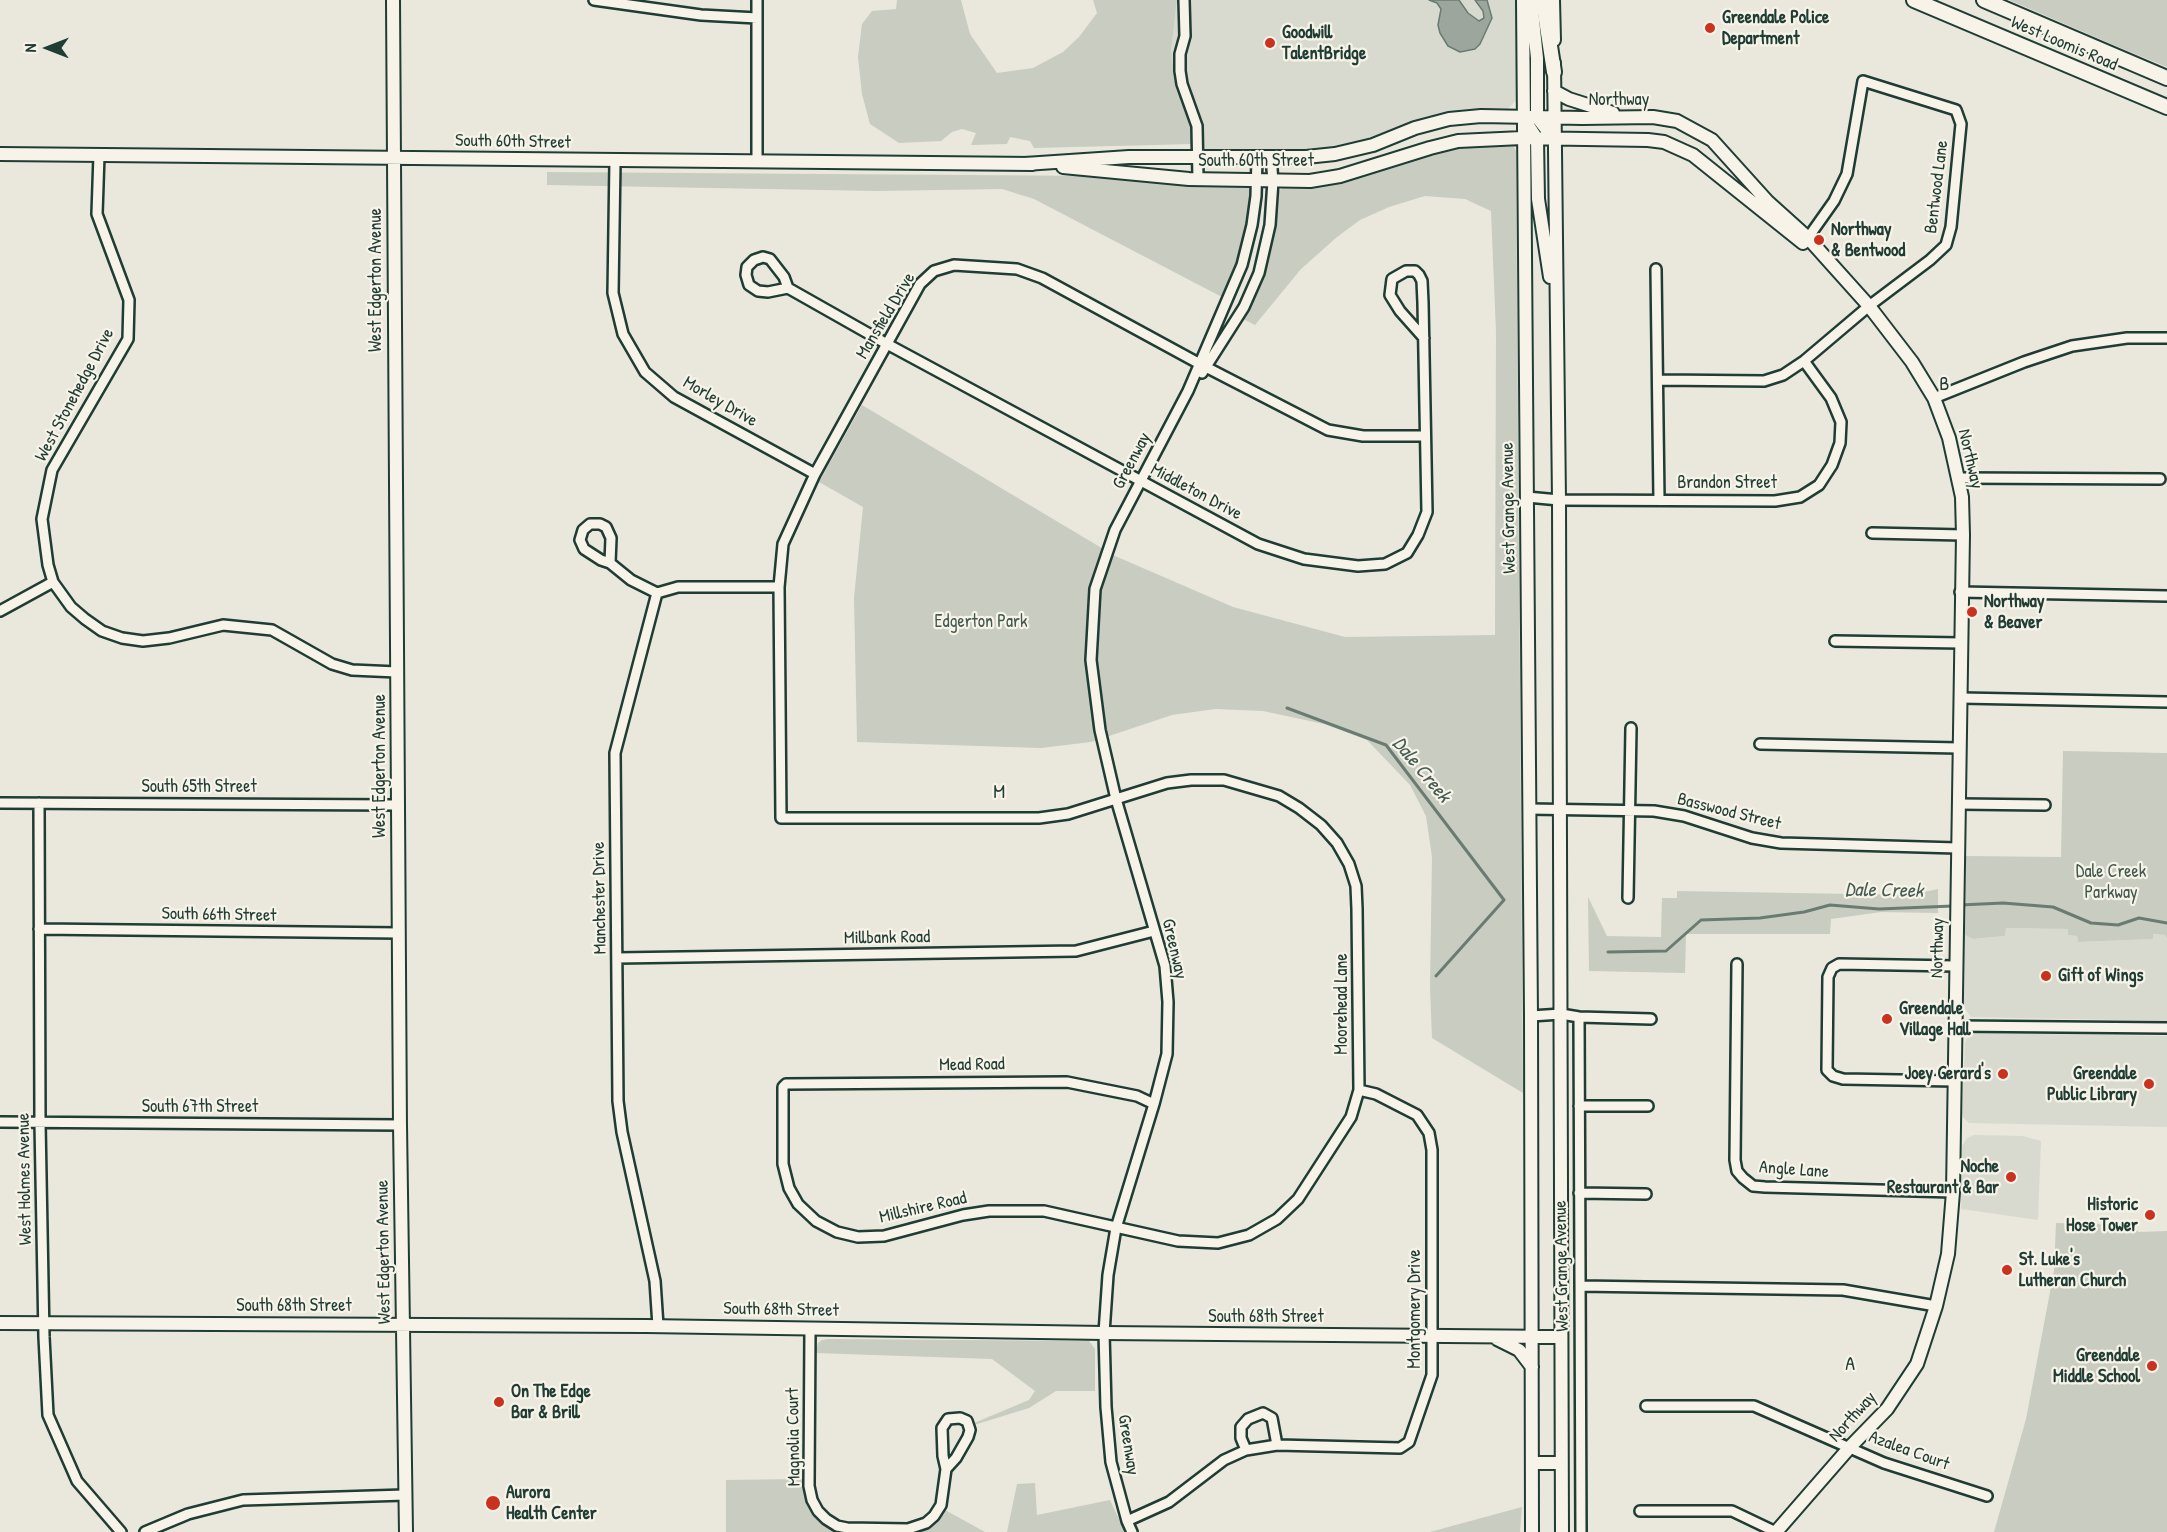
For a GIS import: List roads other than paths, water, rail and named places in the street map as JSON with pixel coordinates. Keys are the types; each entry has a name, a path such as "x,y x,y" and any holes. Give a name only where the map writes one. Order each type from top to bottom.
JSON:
{"main road":[{"path":"1543,0 1554,72"},
{"name":"West Loomis Road","path":"1914,0 2167,107"},
{"name":"West Loomis Road","path":"1984,0 2167,78"},
{"path":"2034,51 2046,26"}],"street":[{"name":"West Edgerton Avenue","path":"393,0 400,1125 406,1532"},
{"path":"594,0 700,15 756,18"},
{"path":"757,0 758,161"},
{"path":"1184,0 1185,36 1180,54 1180,71 1182,84 1197,126 1198,180"},
{"name":"West Grange Avenue","path":"1523,0 1522,138 1531,1016 1532,1532"},
{"path":"1532,0 1537,58 1537,117 1554,139"},
{"name":"West Grange Avenue","path":"1553,0 1559,500 1562,1532"},
{"name":"Bentwood Lane","path":"1658,380 1764,381 1783,375 1804,361 1869,306 1930,260 1946,245 1951,227 1961,124 1956,110 1863,81 1847,174 1834,201 1806,241"},
{"path":"1554,91 1603,111 1629,117"},
{"name":"South 60th Street","path":"0,154 1026,164 1128,157 1325,155 1373,145 1415,128 1449,119 1481,116 1554,118"},
{"path":"1522,116 1537,139 1538,199 1557,320"},
{"name":"Northway","path":"1554,118 1653,117 1677,121 1712,140 1768,202 1839,272 1869,306 1912,362 1934,398 1949,438 1962,497 1953,1192 1948,1254 1936,1306 1917,1364 1887,1409 1850,1447 1776,1532"},
{"name":"South 60th Street","path":"1026,164 1198,180 1310,181 1340,176 1458,141 1554,139"},
{"name":"Northway","path":"1554,139 1648,140 1679,147 1693,155 1806,241"},
{"name":"West Stonehedge Drive","path":"53,582 48,565 42,519 52,470 128,339 129,300 97,214 99,155"},
{"name":"Greenway","path":"1203,366 1248,247 1257,157"},
{"name":"Greenway","path":"1132,1532 1111,1462 1106,1407 1104,1333 1108,1275 1116,1228 1167,1054 1168,1002 1165,966 1116,799 1100,730 1091,660 1095,589 1115,530 1140,480 1203,366 1244,307 1258,273 1270,225 1273,181 1271,157"},
{"name":"Morley Drive","path":"615,161 613,293 623,334 645,372 674,397 815,474"},
{"path":"763,257 770,259 784,276 788,288 768,292 758,291 749,285 746,275 747,267 754,260 763,257"},
{"name":"Mansfield Drive","path":"781,818 779,587 783,544 815,474 920,284 934,271 954,266 1017,269 1042,278 1203,366 1328,430 1363,436 1425,436"},
{"path":"1656,269 1659,500"},
{"path":"1424,338 1400,311 1390,295 1392,279 1406,270 1415,271 1422,281 1424,338 1425,436"},
{"name":"Middleton Drive","path":"788,288 887,344 1258,544 1304,558 1359,566 1385,564 1407,553 1418,535 1427,512 1425,436"},
{"path":"1934,398 2024,362 2072,346 2127,338 2167,338"},
{"name":"Brandon Street","path":"1527,497 1559,500 1775,501 1800,497 1819,485 1832,465 1840,443 1840,422 1831,398 1804,361"},
{"path":"1958,478 2160,479"},
{"path":"610,563 611,538 606,527 600,524 590,524 583,530 580,540 584,549 610,563 631,580 657,593 678,587 779,587"},
{"path":"1872,533 1963,535"},
{"path":"0,611 53,582 71,608 85,620 102,631 122,638 143,641 169,638 223,625 272,630 332,664 352,670 397,672"},
{"path":"1960,592 2167,596"},
{"name":"Manchester Drive","path":"657,593 615,753 618,1101 622,1132 655,1281 658,1326"},
{"path":"1835,641 1961,643"},
{"path":"1961,698 2167,702"},
{"path":"1628,898 1631,728"},
{"path":"1760,744 1959,748"},
{"name":"Moorehead Lane","path":"781,818 1039,818 1068,814 1167,783 1224,780 1279,796 1314,819 1337,843 1349,864 1356,886 1359,1090 1351,1117 1298,1199 1277,1219 1249,1235 1218,1243 1178,1241 1116,1228"},
{"name":"South 65th Street","path":"0,803 398,805"},
{"name":"West Holmes Avenue","path":"39,803 40,1123 48,1415 76,1481 121,1532"},
{"path":"1959,804 2045,805"},
{"name":"Basswood Street","path":"1529,809 1654,811 1684,816 1752,838 1781,843 1957,848"},
{"name":"South 66th Street","path":"39,929 399,933"},
{"name":"Millbank Road","path":"617,958 1076,951 1154,931"},
{"name":"Angle Lane","path":"1737,964 1735,1160 1737,1171 1743,1178 1754,1186 1765,1187 1953,1192"},
{"path":"1954,1081 1842,1079 1833,1076 1827,1070 1828,977 1832,968 1839,964 1956,966"},
{"path":"1531,1016 1561,1014 1578,1017 1651,1019"},
{"name":"West Grange Avenue","path":"1578,1017 1581,1532"},
{"path":"1956,1026 2167,1028"},
{"name":"Mead Road","path":"786,1084 1067,1082 1137,1096 1154,1104"},
{"name":"Millshire Road","path":"786,1084 783,1087 783,1164 789,1188 798,1204 816,1221 837,1232 858,1237 884,1236 953,1217 989,1211 1044,1211 1116,1228"},
{"name":"Montgomery Drive","path":"1127,1521 1169,1502 1224,1460 1246,1450 1277,1445 1400,1448 1409,1442 1432,1375 1432,1150 1429,1133 1417,1115 1376,1094 1359,1090"},
{"path":"1579,1106 1647,1106"},
{"name":"South 67th Street","path":"0,1122 400,1125"},
{"path":"1579,1193 1646,1194"},
{"path":"1580,1286 1843,1290 1936,1306"},
{"name":"South 68th Street","path":"0,1323 658,1326 1561,1337"},
{"name":"Magnolia Court","path":"810,1329 810,1486 812,1500 818,1511 837,1526 847,1528 908,1529 918,1527 934,1516 941,1505 946,1468 942,1428 948,1419 960,1418 967,1421 970,1430 957,1458 946,1468"},
{"path":"1493,1337 1519,1350 1532,1367"},
{"name":"Azalea Court","path":"1646,1406 1754,1406 1884,1463 1987,1496"},
{"path":"1246,1450 1241,1427 1248,1419 1263,1413 1272,1418 1277,1445"},
{"path":"1532,1463 1581,1463"},
{"path":"145,1532 188,1514 243,1500 405,1495"},
{"path":"1640,1511 1732,1511 1776,1532"}],"waterway":[{"name":"Dale Creek","path":"1287,708 1386,745 1504,900 1436,976"},
{"name":"Dale Creek","path":"1960,905 2003,903 2053,907 2091,923 2118,925 2139,918 2167,923"},
{"name":"Dale Creek","path":"1608,952 1666,951 1701,920 1760,918 1804,912 1830,905 1879,909 1953,906"}],"place":[{"name":"Greendale Police Department","path":"1710,28"},
{"name":"Goodwill TalentBridge","path":"1270,43"},
{"name":"Northway & Bentwood","path":"1819,240"},
{"name":"Northway & Beaver","path":"1972,612"},
{"name":"Gift of Wings","path":"2046,976"},
{"name":"Greendale Village Hall","path":"1887,1019"},
{"name":"Joey Gerard's","path":"2003,1074"},
{"name":"Greendale Public Library","path":"2149,1084"},
{"name":"Noche Restaurant & Bar","path":"2011,1177"},
{"name":"Historic Hose Tower","path":"2150,1215"},
{"name":"St. Luke's Lutheran Church","path":"2007,1270"},
{"name":"Greendale Middle School","path":"2152,1366"},
{"name":"On The Edge Bar & Brill","path":"499,1402"},
{"name":"Aurora Health Center","path":"493,1503"}],"district":[{"name":"B","path":"1945,385"},
{"name":"M","path":"1000,793"},
{"name":"A","path":"1851,1365"}],"park label":[{"name":"Edgerton Park","path":"981,622"},
{"name":"Dale Creek Parkway","path":"2111,882"}]}
